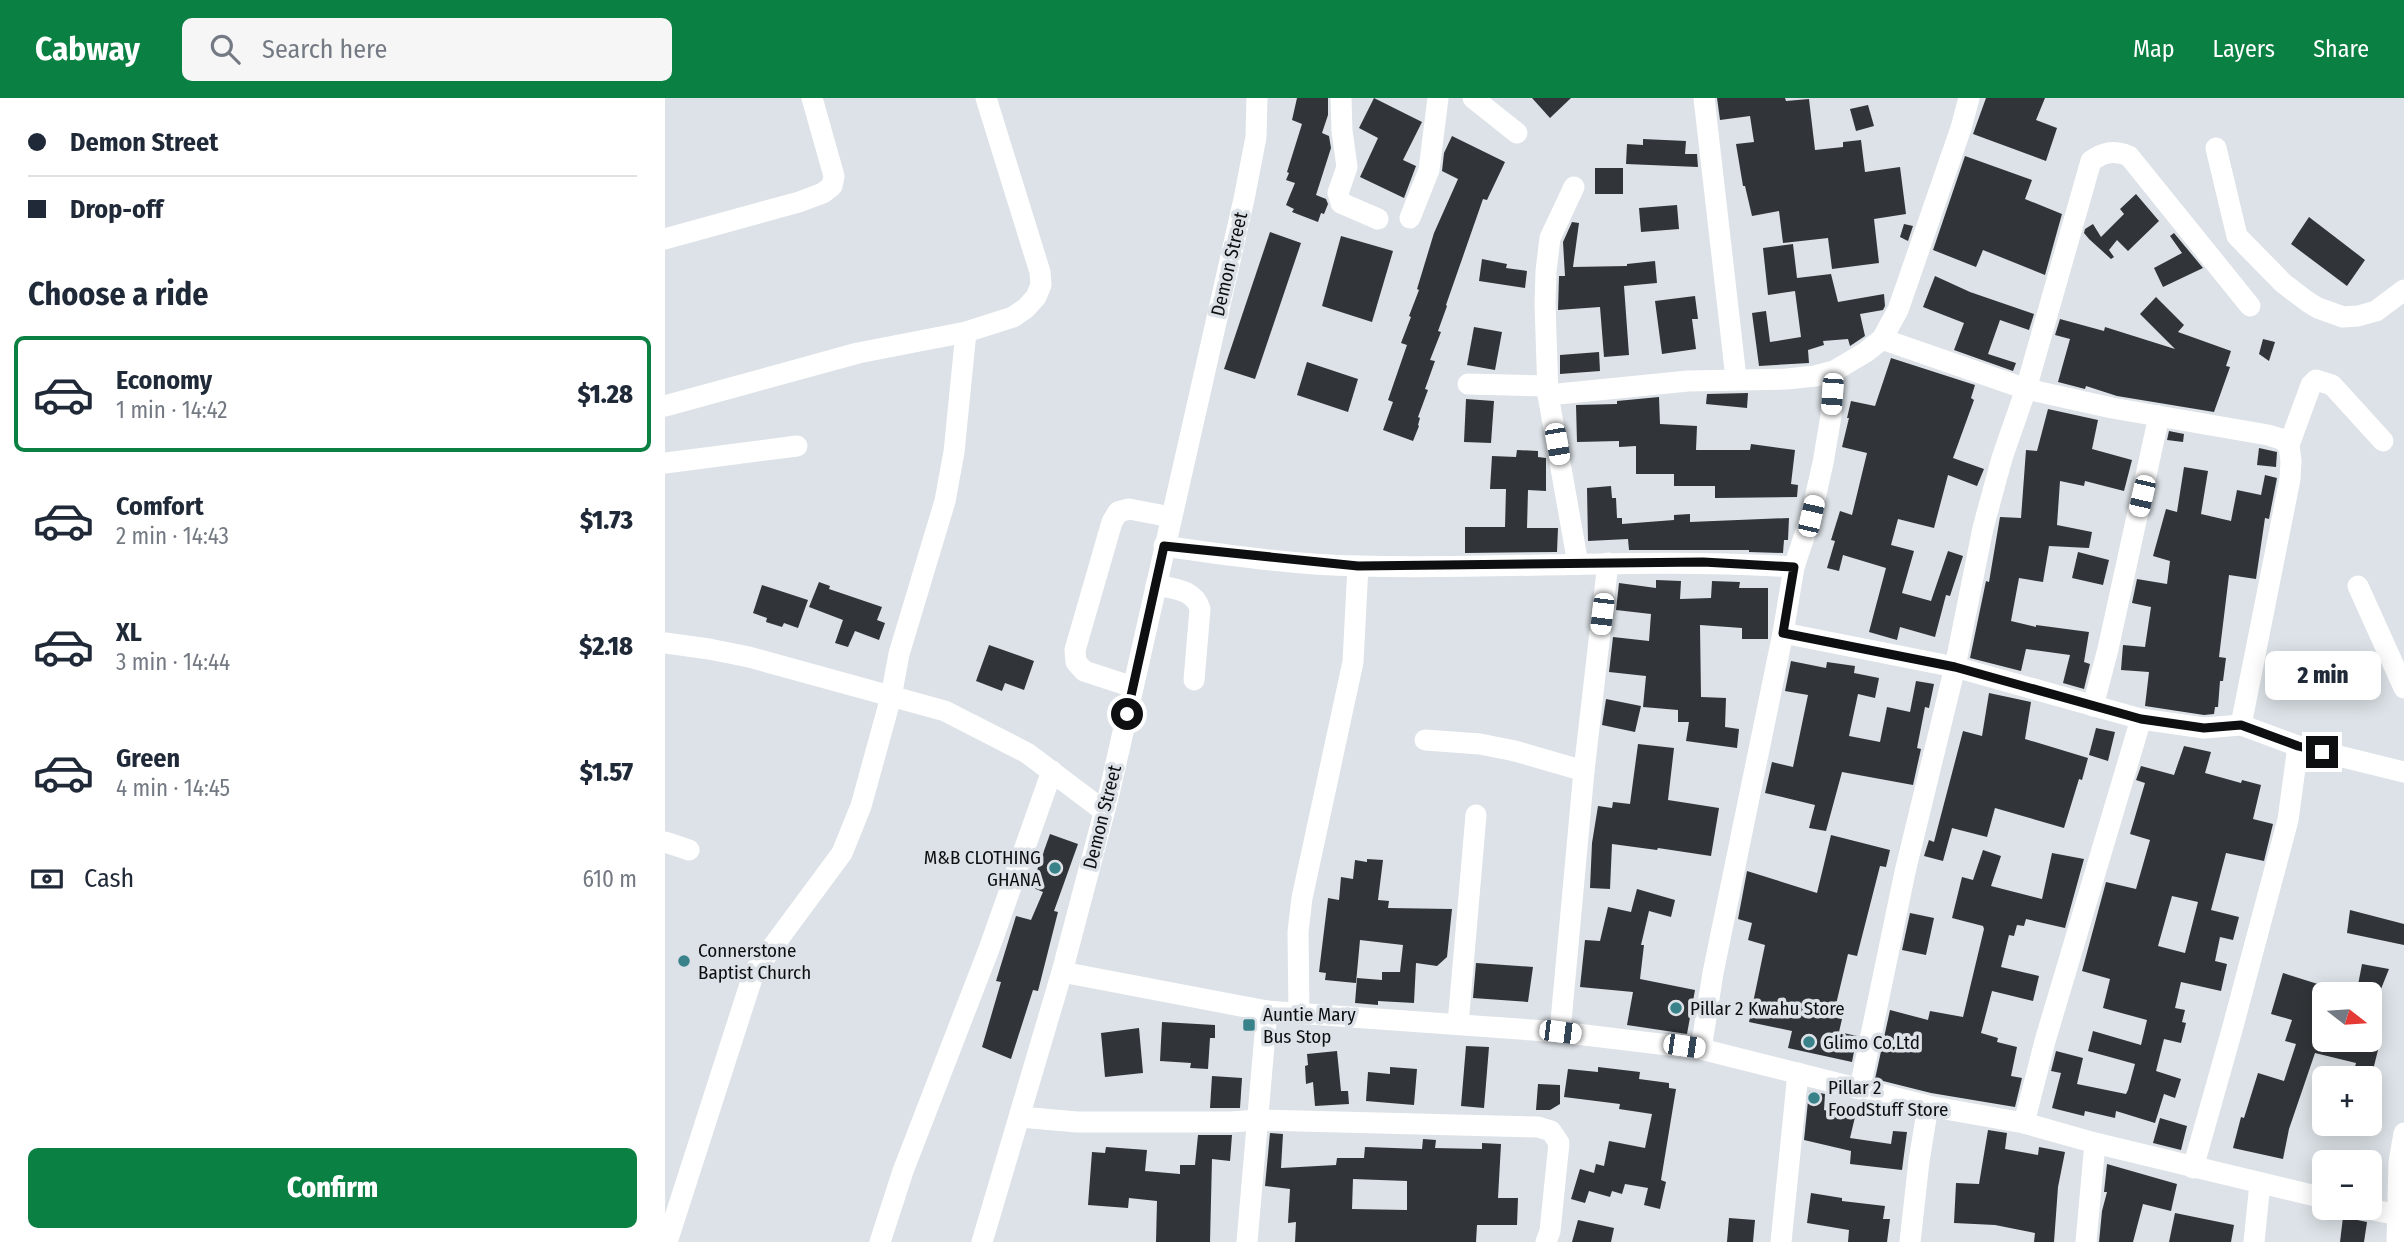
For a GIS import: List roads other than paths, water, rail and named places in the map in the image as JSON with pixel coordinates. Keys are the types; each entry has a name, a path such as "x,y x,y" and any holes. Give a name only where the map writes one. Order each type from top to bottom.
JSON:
{"street":[{"path":"665,239 799,202 823,193 832,186 834,176 812,98"},
{"path":"665,405 858,353 966,332 1019,313 1036,297 1041,285 1040,272 986,98"},
{"name":"Demon Street","path":"982,1242 1062,972 1104,811 1254,150 1257,98"},
{"path":"1342,98 1342,131 1347,166 1338,193 1341,203 1378,219"},
{"path":"1472,98 1517,133"},
{"path":"1704,98 1736,378"},
{"path":"1468,384 1548,391 1736,378 1787,379 1834,371 1882,339 1898,310 1969,98"},
{"path":"1410,218 1429,170 1432,100"},
{"path":"2217,148 2237,236 2283,283 2308,302 2343,317 2358,316 2376,311 2404,290"},
{"path":"1860,1088 1905,872 1955,667 1983,528 2001,458 2026,389 2091,161 2115,151 2129,156 2250,306"},
{"path":"1574,187 1551,238 1545,304 1548,391 1578,564"},
{"path":"667,1242 754,972 842,853 861,806 891,696 899,654 946,501 954,452 966,332"},
{"path":"1882,339 2026,389 2269,435 2289,445"},
{"path":"1702,1049 1713,973 1783,633 1794,567 1811,516 1823,463 1831,416 1834,371"},
{"path":"2241,725 2290,479 2289,445 2311,385 2316,380 2332,385 2383,441"},
{"path":"2093,706 2159,416"},
{"path":"665,463 797,446"},
{"path":"1133,687 1084,671 1076,662 1075,650 1112,522 1118,512 1129,509 1171,517"},
{"path":"1164,546 1358,566 1723,562 1794,567"},
{"path":"1560,1032 1584,771 1608,563"},
{"path":"1299,1014 1298,932 1302,898 1353,662 1358,566"},
{"path":"1156,584 1191,594 1197,600 1200,609 1194,680"},
{"path":"2358,586 2404,688"},
{"path":"1783,633 1955,667 2141,719 2204,728 2241,725 2298,746 2404,772"},
{"path":"665,643 748,657 945,710 1001,738 1052,771 1104,811"},
{"path":"2024,1123 2045,1041 2141,719"},
{"path":"1425,740 1480,744 1584,771"},
{"path":"2193,1168 2288,820 2298,746"},
{"path":"880,1242 903,1171 989,949 1052,771"},
{"path":"1458,1024 1476,815"},
{"path":"665,842 689,850"},
{"path":"1062,972 1267,1011 1560,1032 1702,1049 1928,1106 2024,1123 2193,1168 2312,1195"},
{"path":"1247,1242 1267,1011"},
{"path":"1781,1242 1798,1073"},
{"path":"1910,1242 1928,1106"},
{"path":"1020,1117 1077,1122 1257,1120 1538,1127 1551,1131 1559,1143 1551,1231 1546,1242"},
{"path":"2397,1242 2400,1216 2399,1162 2404,1133"},
{"path":"2086,1242 2095,1143"},
{"path":"2254,1242 2260,1183"},
{"path":"2382,1212 2400,1216"}],"place":[{"name":"M&B CLOTHING GHANA","path":"1055,868"},
{"name":"Connerstone Baptist Church","path":"684,961"},
{"name":"Pillar 2 Kwahu Store","path":"1676,1008"},
{"name":"Auntie Mary Bus Stop","path":"1249,1025"},
{"name":"Glimo Co.Ltd","path":"1809,1042"},
{"name":"Pillar 2 FoodStuff Store","path":"1814,1098"}]}
